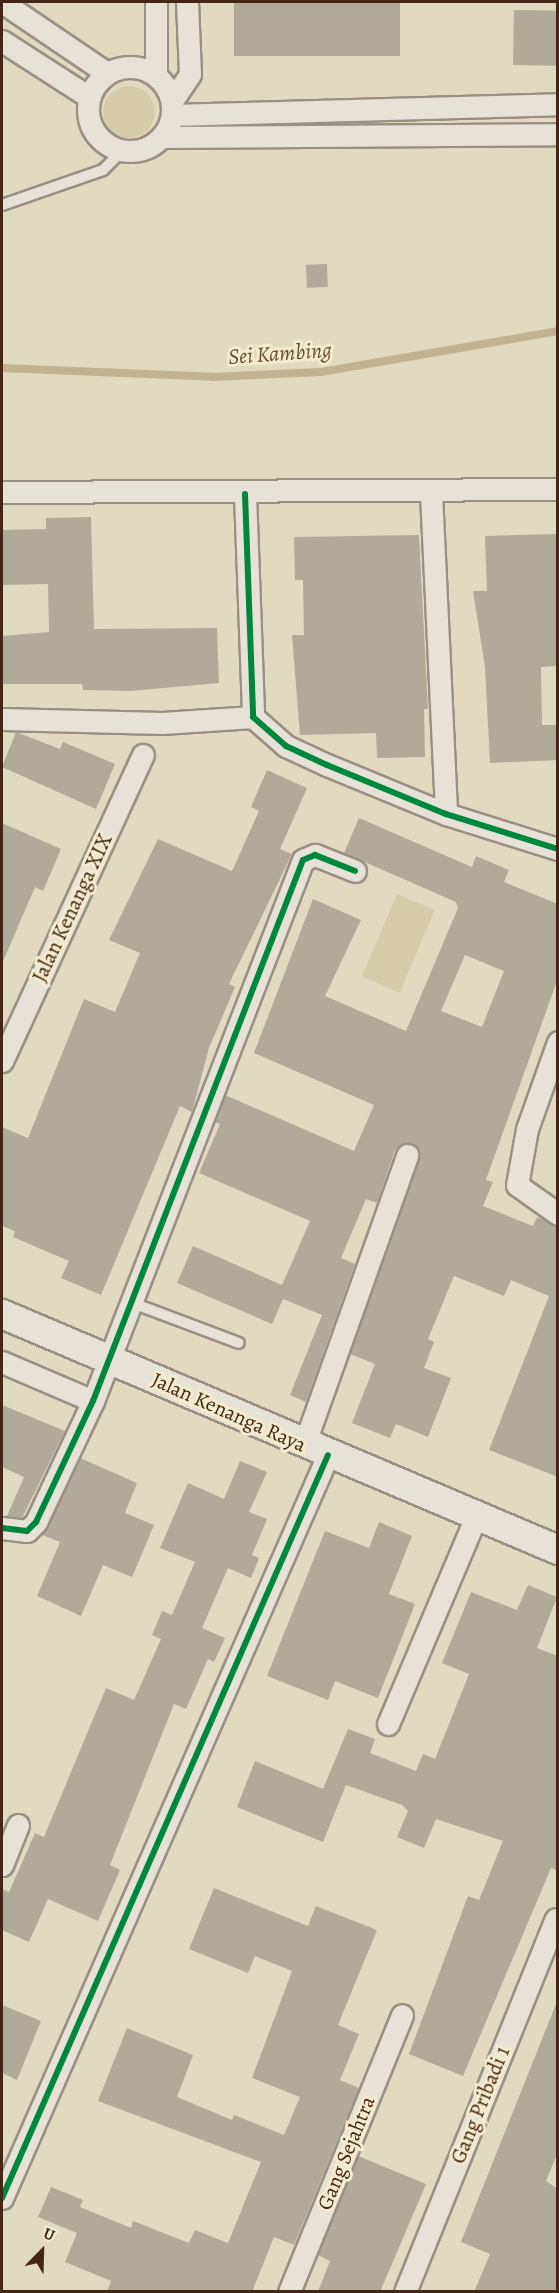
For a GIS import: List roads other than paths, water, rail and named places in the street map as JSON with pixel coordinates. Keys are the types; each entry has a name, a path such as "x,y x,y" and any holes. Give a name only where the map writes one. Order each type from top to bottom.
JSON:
{"street":[{"path":"2,2 107,73"},
{"path":"156,2 156,75 172,108"},
{"path":"163,137 172,108 190,74 187,2"},
{"path":"2,41 89,97"},
{"path":"156,75 132,66 107,73 89,97 89,120 102,140 122,151 145,149 163,137 558,134"},
{"path":"507,134 508,104"},
{"path":"172,108 558,104"},
{"path":"2,492 245,494 430,493 558,489"},
{"path":"430,493 446,814"},
{"path":"245,494 253,717"},
{"path":"2,719 162,723 253,717 286,746 446,814 558,849"},
{"name":"Jalan Kenanga XIX","path":"2,1061 143,755"},
{"path":"2,1528 27,1531 36,1522 93,1401 303,860 315,855 355,871"},
{"path":"558,1042 527,1129 517,1185 558,1214"},
{"path":"2,2198 316,1450 407,1155"},
{"name":"Jalan Kenanga Raya","path":"2,1314 316,1450 558,1550"},
{"path":"2,1362 93,1401"},
{"path":"388,1724 476,1517"},
{"path":"2,1865 18,1825"},
{"name":"Gang Pribadi 1","path":"405,2292 556,1919"},
{"name":"Gang Sejahtra","path":"290,2292 402,2015"}],"lane":[{"path":"2,205 103,170 122,151"},
{"path":"130,1302 239,1342"}],"waterway":[{"name":"Sei Kambing","path":"2,368 213,377 321,372 558,331"}]}
